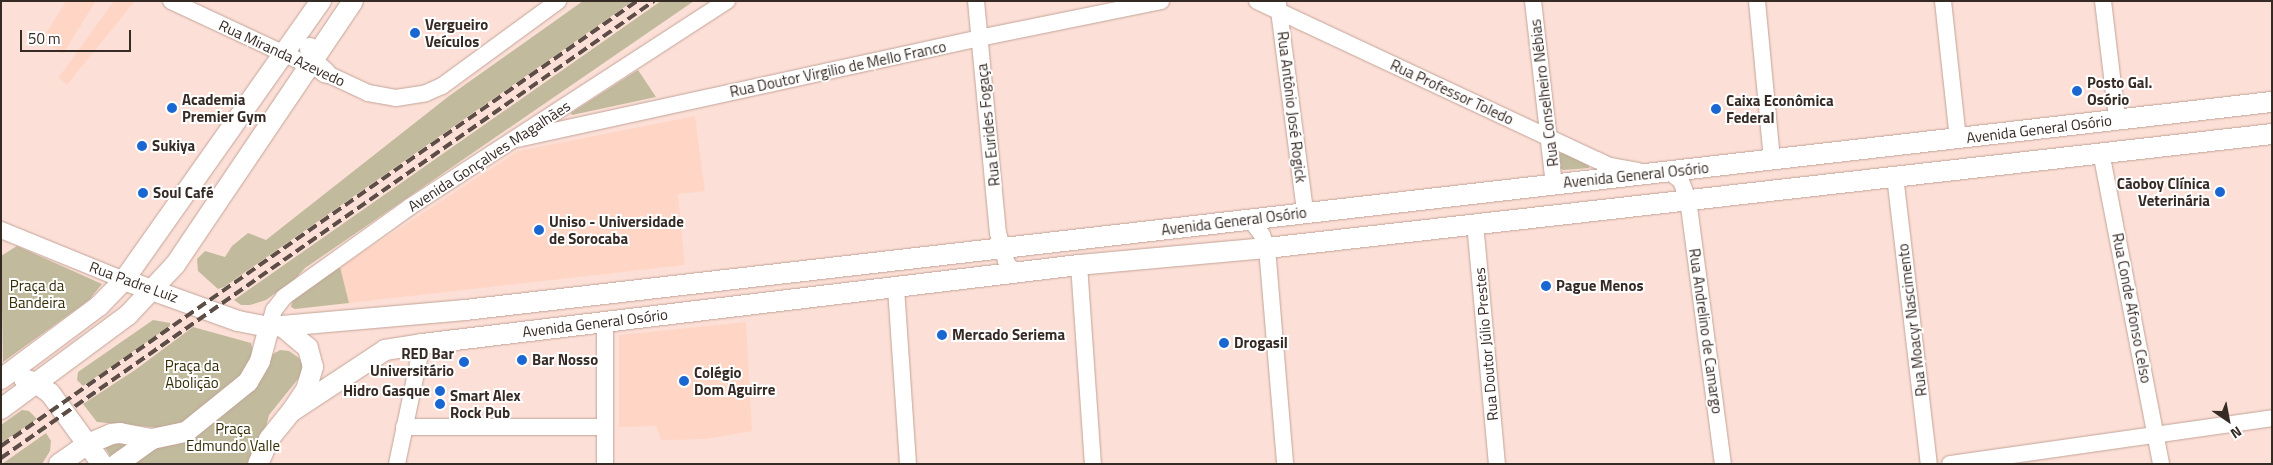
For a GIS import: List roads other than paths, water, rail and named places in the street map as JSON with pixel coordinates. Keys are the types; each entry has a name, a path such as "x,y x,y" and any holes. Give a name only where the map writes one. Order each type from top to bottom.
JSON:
{"main road":[{"path":"4,375 99,306 124,280 322,1"},
{"path":"316,67 310,45 312,26 322,1"},
{"path":"1,409 117,324 175,265 316,67 353,1"},
{"name":"Avenida General Osório","path":"272,332 2272,102"},
{"name":"Avenida General Osório","path":"291,412 385,350 422,344 1079,266 1267,248 2272,134"},
{"name":"Rua Padre Luiz","path":"124,280 272,332"},
{"path":"422,344 432,329 465,310"},
{"path":"59,464 88,444 111,434 120,433 152,439 186,432 227,400 254,374 272,332 308,348 313,367 306,390 269,439 258,464"},
{"path":"4,375 36,383 57,400 102,464"},
{"path":"117,464 152,439"}],"street":[{"name":"Rua Miranda Azevedo","path":"171,1 316,67 368,93 396,98 426,93 442,86 558,1"},
{"name":"Avenida Gonçalves Magalhães","path":"272,332 274,310 284,297 412,206 727,1"},
{"name":"Rua Eurides Fogaça","path":"976,1 1001,248"},
{"name":"Rua Doutor Virgilio de Mello Franco","path":"516,139 979,38 1161,1"},
{"name":"Rua Professor Toledo","path":"1258,1 1279,7 1610,166 1650,173"},
{"name":"Rua Conselheiro Nébias","path":"1533,1 1554,184"},
{"path":"1756,1 1772,159"},
{"path":"1943,1 1958,139"},
{"path":"2103,1 2117,119"},
{"name":"Rua Antônio José Rogick","path":"1279,7 1305,212"},
{"name":"Rua Conde Afonso Celso","path":"2101,152 2162,464"},
{"path":"1670,172 1681,181 1688,199"},
{"name":"Rua Moacyr Nascimento","path":"1895,176 1929,464"},
{"name":"Rua Andrelino de Camargo","path":"1688,199 1723,464"},
{"path":"1250,219 1262,235 1267,248 1285,464"},
{"name":"Rua Doutor Júlio Prestes","path":"1475,223 1497,464"},
{"name":"Rua Padre Luiz","path":"1,230 124,280"},
{"path":"1,246 8,239 18,236"},
{"path":"1001,248 1010,267 1021,273"},
{"path":"1079,266 1093,464"},
{"path":"896,288 908,464"},
{"path":"605,322 605,464"},
{"path":"397,464 422,344"},
{"path":"1950,464 2272,418"},
{"path":"404,426 605,427"}],"railway":[{"path":"1,446 637,1"},
{"path":"1,458 654,1"}],"place":[{"name":"Vergueiro Veículos","path":"415,33"},
{"name":"Posto Gal. Osório","path":"2077,91"},
{"name":"Academia Premier Gym","path":"172,108"},
{"name":"Caixa Econômica Federal","path":"1716,109"},
{"name":"Sukiya","path":"142,146"},
{"name":"Cãoboy Clínica Veterinária","path":"2220,192"},
{"name":"Soul Café","path":"143,193"},
{"name":"Uniso - Universidade de Sorocaba","path":"539,230"},
{"name":"Pague Menos","path":"1546,286"},
{"name":"Mercado Seriema","path":"942,335"},
{"name":"Drogasil","path":"1224,343"},
{"name":"Bar Nosso","path":"522,360"},
{"name":"RED Bar Universitário","path":"464,362"},
{"name":"Colégio Dom Aguirre","path":"684,381"},
{"name":"Hidro Gasque","path":"440,391"},
{"name":"Smart Alex Rock Pub","path":"440,404"}],"park label":[{"name":"Praça da Bandeira","path":"37,294"},
{"name":"Praça da Abolição","path":"192,374"},
{"name":"Praça Edmundo Valle","path":"233,436"}]}
